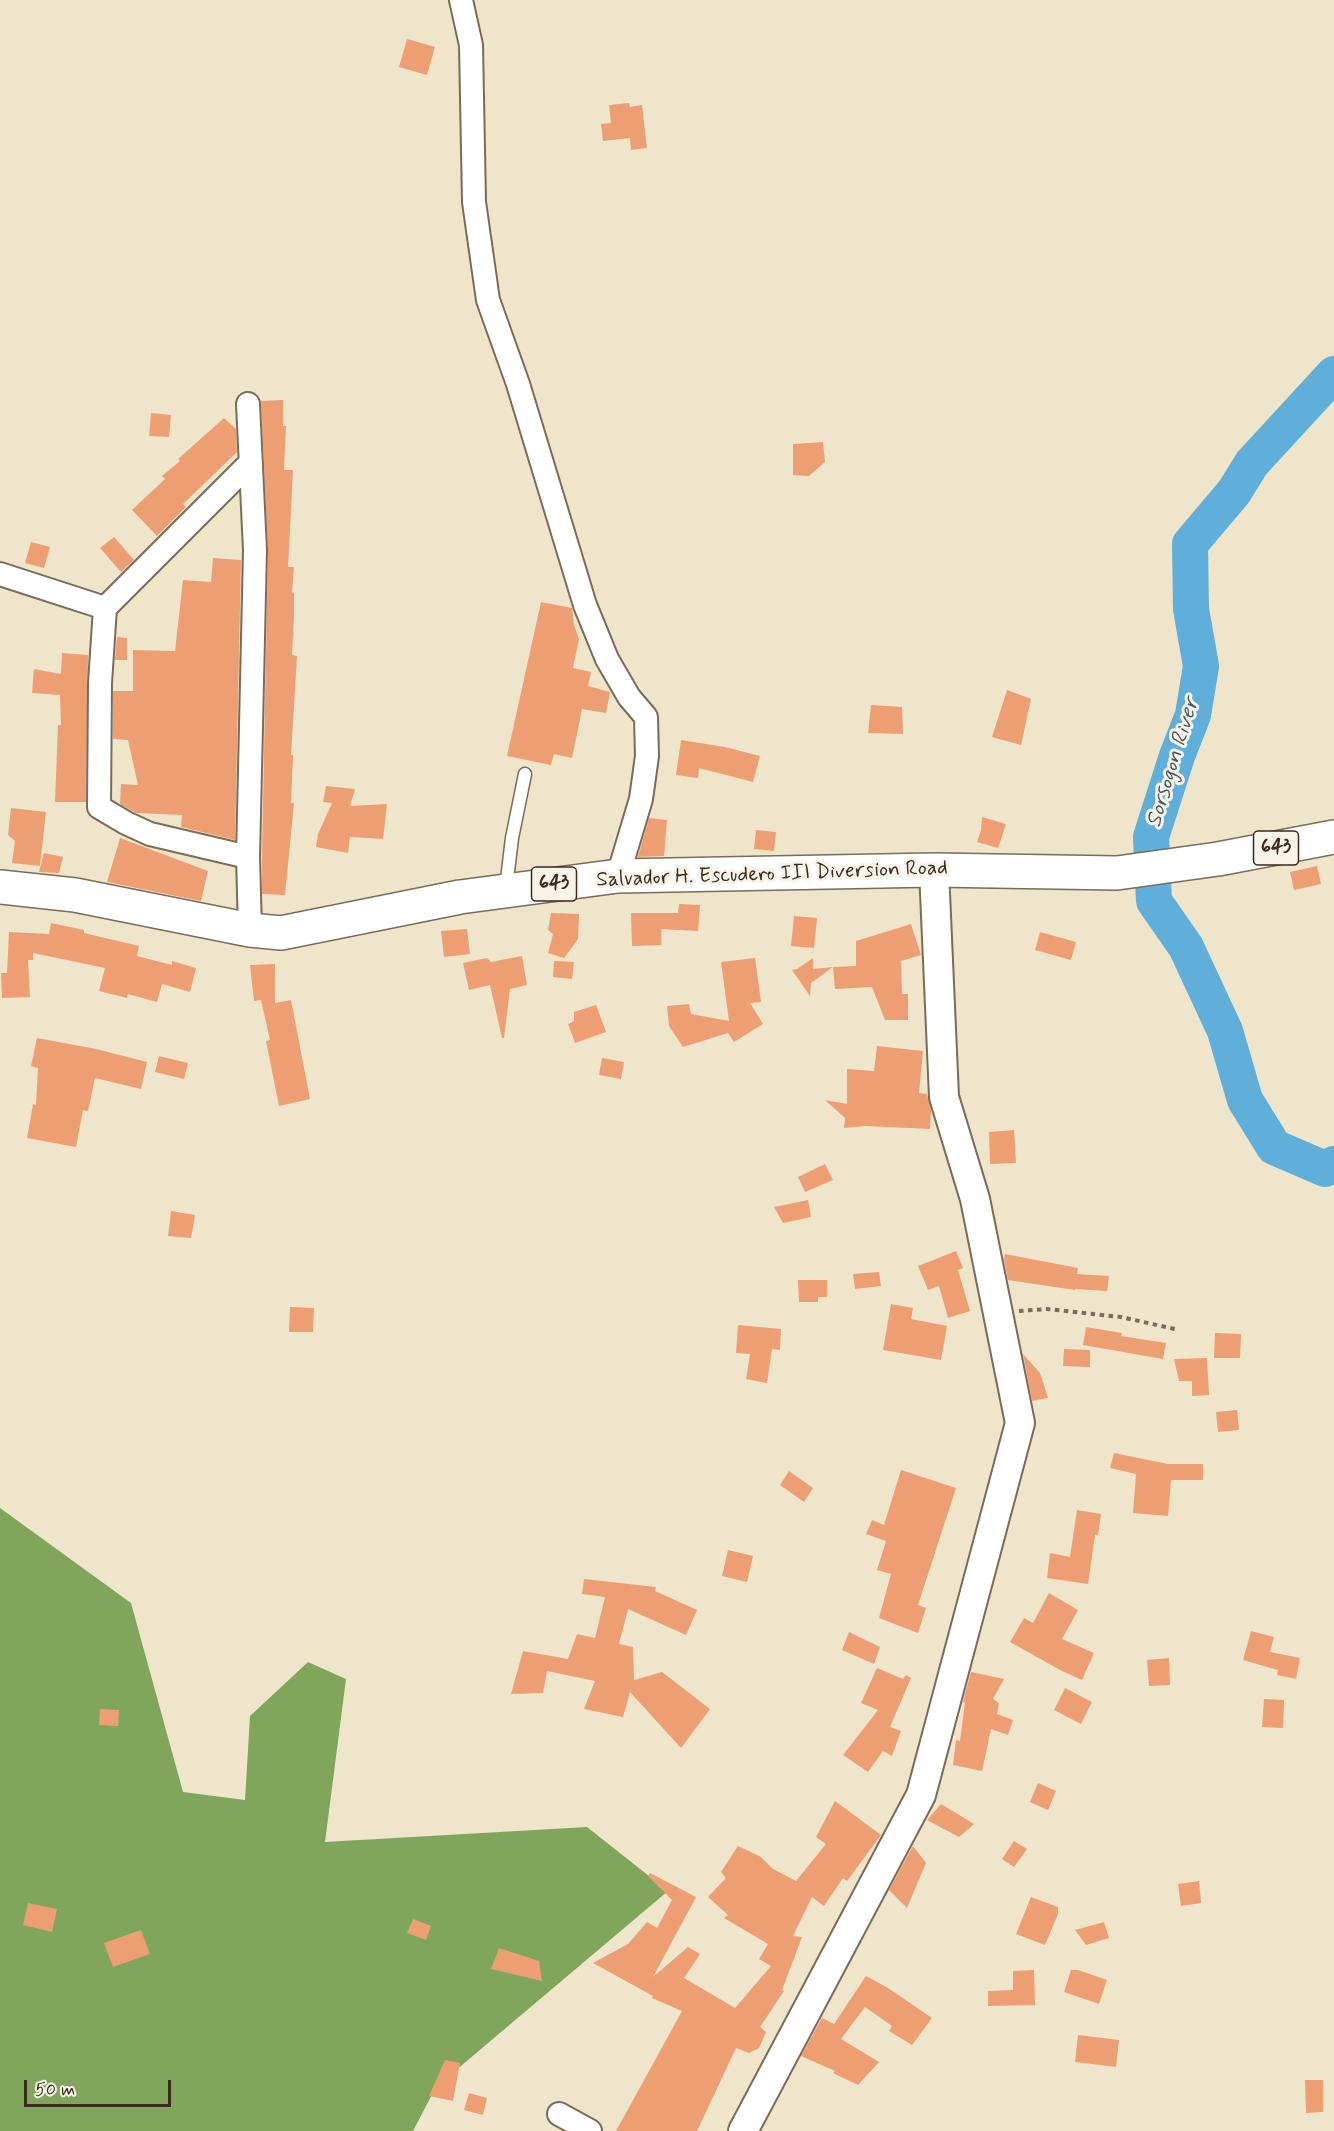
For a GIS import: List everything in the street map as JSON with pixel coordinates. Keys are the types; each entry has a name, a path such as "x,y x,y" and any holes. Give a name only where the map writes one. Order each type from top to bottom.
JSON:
{"highway":[{"name":"Salvador H. Escudero III Diversion Road","path":"0,887 75,896 250,930 281,933 459,897 618,876 934,870 1117,873 1334,837"}],"street":[{"path":"461,0 471,45 474,202 488,300 518,384 585,604 607,659 629,697 646,717 647,756 641,798 618,876"},
{"path":"248,404 255,550 248,857 250,930"},
{"path":"248,857 150,834 99,807 100,683 105,608 251,462"},
{"path":"0,574 105,608"},
{"path":"743,2131 921,1796 1020,1422 975,1199 944,1097 934,870"},
{"path":"559,2114 590,2131"}],"lane":[{"path":"506,890 512,838 525,774"}],"path":[{"path":"997,1312 1047,1309 1121,1317 1179,1330"}],"green space":[{"path":"0,1508 131,1603 183,1792 245,1800 250,1716 308,1662 346,1679 325,1842 587,1827 668,1891 436,2087 413,2131 0,2131"}],"building":[{"path":"407,39 435,47 427,75 399,67"},
{"path":"629,103 630,107 642,105 647,148 631,150 630,138 603,141 601,124 611,123 609,105"},
{"path":"283,400 283,426 286,426 284,470 293,470 288,567 294,567 292,655 297,656 291,755 293,755 291,803 294,803 285,895 262,894 268,550 261,401"},
{"path":"151,413 171,415 169,437 149,436"},
{"path":"224,418 236,429 237,452 183,504 186,507 157,536 132,510 165,479 162,476 180,461 178,459"},
{"path":"823,442 825,462 809,476 793,475 793,444"},
{"path":"114,537 134,560 121,572 100,548"},
{"path":"31,542 50,547 44,568 25,563"},
{"path":"213,558 241,560 235,840 181,827 182,815 136,813 120,804 121,784 138,785 128,740 113,739 113,691 133,691 133,650 175,651 183,580 211,582"},
{"path":"541,602 572,608 579,639 573,668 591,672 588,686 610,692 606,713 582,709 572,758 554,754 551,765 507,756"},
{"path":"117,637 127,638 127,660 115,660"},
{"path":"62,653 88,655 86,802 55,802 58,725 61,725 60,695 32,693 34,669 61,674"},
{"path":"1007,690 1031,699 1021,745 992,737"},
{"path":"871,705 902,707 903,734 868,733"},
{"path":"681,740 725,747 760,756 753,782 699,768 698,778 676,775"},
{"path":"326,786 355,789 350,806 387,804 383,839 350,837 348,853 316,847 318,834 332,803 323,802"},
{"path":"11,808 46,812 40,866 12,863 15,841 8,835"},
{"path":"982,817 1006,824 998,848 977,842"},
{"path":"649,818 667,820 664,856 638,857"},
{"path":"756,830 776,832 774,851 754,849"},
{"path":"120,838 208,871 201,901 107,882"},
{"path":"44,853 63,857 59,873 39,872"},
{"path":"1317,866 1321,884 1294,890 1290,872"},
{"path":"679,904 700,905 698,931 661,929 661,945 632,946 631,913 678,913"},
{"path":"551,913 579,914 578,939 564,958 548,953 553,934 548,930"},
{"path":"794,916 817,918 814,948 791,946"},
{"path":"51,923 139,946 137,956 172,965 172,961 196,968 190,992 162,984 157,1002 128,994 127,998 99,991 105,968 33,953 33,960 28,960 30,997 2,998 1,973 7,973 9,932 49,934"},
{"path":"911,924 921,955 901,961 902,994 908,994 908,1020 885,1020 872,987 835,989 833,967 856,966 856,941"},
{"path":"467,929 470,954 444,957 441,931"},
{"path":"1040,932 1076,942 1071,960 1035,950"},
{"path":"522,956 527,985 510,989 504,1038 502,1038 490,985 469,990 463,963 487,958 491,962"},
{"path":"755,958 761,1002 750,1003 763,1024 734,1042 728,1033 683,1047 669,1026 667,1006 689,1004 691,1014 729,1021 721,962"},
{"path":"813,958 813,969 833,967 811,983 810,996 792,970"},
{"path":"554,961 574,962 572,979 553,977"},
{"path":"275,964 275,1003 291,1000 310,1099 279,1106 266,1041 270,1040 261,1000 254,1001 250,965"},
{"path":"596,1005 606,1032 575,1043 568,1024 574,1021 574,1012"},
{"path":"37,1038 96,1049 147,1062 141,1089 95,1078 88,1111 83,1110 76,1147 27,1138 33,1104 36,1105 38,1068 31,1066"},
{"path":"877,1046 923,1051 919,1093 927,1094 931,1110 930,1129 866,1126 844,1128 845,1118 825,1100 847,1104 847,1069 874,1071"},
{"path":"159,1056 188,1063 184,1079 155,1072"},
{"path":"602,1058 624,1062 621,1079 599,1075"},
{"path":"1014,1130 1016,1163 990,1164 989,1132"},
{"path":"825,1164 833,1180 805,1192 798,1177"},
{"path":"808,1200 811,1217 783,1223 774,1207"},
{"path":"171,1211 195,1215 191,1238 168,1236"},
{"path":"956,1251 963,1268 958,1270 970,1311 948,1318 939,1286 928,1290 918,1266"},
{"path":"1005,1254 1078,1268 1077,1274 1109,1276 1107,1291 1075,1290 1008,1280"},
{"path":"879,1272 881,1286 855,1289 853,1274"},
{"path":"798,1280 827,1280 827,1297 818,1297 818,1302 799,1302"},
{"path":"891,1304 913,1308 911,1319 947,1326 941,1360 883,1350"},
{"path":"290,1307 314,1308 313,1332 289,1332"},
{"path":"738,1325 781,1329 780,1350 772,1349 767,1383 746,1379 750,1354 736,1353"},
{"path":"1086,1327 1122,1333 1121,1336 1166,1343 1163,1359 1083,1345"},
{"path":"1215,1333 1241,1334 1240,1358 1214,1358"},
{"path":"1064,1349 1090,1350 1090,1367 1063,1366"},
{"path":"1023,1354 1040,1373 1048,1398 1032,1401"},
{"path":"1207,1358 1209,1395 1192,1396 1192,1381 1179,1381 1174,1359"},
{"path":"1237,1410 1239,1430 1218,1432 1216,1412"},
{"path":"1114,1453 1168,1464 1203,1464 1203,1480 1171,1480 1168,1516 1133,1513 1136,1474 1110,1468"},
{"path":"901,1470 956,1488 918,1605 926,1608 918,1633 879,1618 891,1574 877,1570 886,1541 866,1534 872,1520 884,1525"},
{"path":"789,1471 813,1488 804,1502 780,1485"},
{"path":"1077,1510 1101,1514 1098,1535 1095,1535 1088,1584 1047,1578 1050,1553 1070,1557"},
{"path":"728,1550 753,1556 747,1582 722,1576"},
{"path":"584,1579 656,1587 655,1591 697,1610 686,1635 628,1609 619,1644 633,1647 634,1680 662,1672 710,1709 681,1748 630,1692 623,1717 584,1709 595,1681 547,1671 543,1693 511,1694 523,1651 568,1659 577,1634 595,1638 605,1597 582,1594"},
{"path":"1049,1593 1078,1610 1062,1639 1094,1653 1082,1680 1010,1642 1024,1618 1033,1623"},
{"path":"1251,1631 1274,1637 1270,1652 1300,1658 1296,1679 1277,1675 1278,1670 1243,1660"},
{"path":"849,1632 880,1647 874,1664 842,1650"},
{"path":"1169,1658 1170,1685 1149,1686 1147,1660"},
{"path":"877,1668 903,1679 906,1675 911,1678 890,1727 901,1731 892,1756 883,1751 868,1772 843,1755 878,1710 861,1703"},
{"path":"971,1672 1004,1679 993,1699 999,1703 997,1714 1013,1720 1008,1735 991,1729 982,1771 953,1765 956,1740 960,1741 965,1702 963,1702"},
{"path":"1065,1688 1092,1702 1081,1724 1054,1710"},
{"path":"1264,1699 1284,1700 1283,1728 1262,1727"},
{"path":"100,1709 119,1710 118,1726 99,1725"},
{"path":"1038,1783 1056,1791 1048,1810 1030,1802"},
{"path":"835,1801 881,1835 847,1881 843,1878 824,1906 812,1897 793,1936 802,1937 782,1990 784,1991 760,2027 766,2032 759,2048 749,2053 736,2048 697,2131 616,2131 682,2011 652,1998 653,1996 593,1963 628,1944 647,1922 657,1928 672,1900 648,1876 650,1873 696,1897 653,1977 688,1947 700,1954 684,1978 735,2008 771,1966 759,1959 768,1944 724,1918 728,1915 708,1897 726,1878 721,1872 738,1846 761,1857 773,1869 796,1881 826,1844 816,1837"},
{"path":"941,1804 974,1824 959,1837 927,1820"},
{"path":"1014,1841 1027,1849 1014,1867 1002,1859"},
{"path":"913,1846 926,1863 907,1908 889,1890"},
{"path":"1199,1881 1201,1903 1181,1906 1178,1884"},
{"path":"1031,1897 1058,1907 1058,1914 1045,1945 1016,1934"},
{"path":"28,1903 57,1909 52,1932 23,1925"},
{"path":"413,1919 431,1926 426,1940 407,1933"},
{"path":"1104,1922 1109,1938 1086,1945 1075,1930"},
{"path":"141,1930 150,1954 113,1967 104,1943"},
{"path":"499,1948 539,1961 542,1981 491,1969"},
{"path":"1034,1970 1035,2005 988,2006 988,1991 1013,1990 1013,1971"},
{"path":"1071,1970 1078,1970 1107,1980 1099,2004 1064,1992"},
{"path":"866,1976 932,2018 912,2045 889,2031 892,2026 865,2007 841,2039 879,2062 858,2085 833,2073 835,2071 801,2056 822,2018 834,2024"},
{"path":"1078,2035 1119,2040 1116,2067 1075,2062"},
{"path":"445,2060 460,2063 453,2101 429,2096"},
{"path":"1305,2080 1323,2080 1323,2112 1306,2113"},
{"path":"469,2093 487,2098 483,2115 464,2110"}],"waterway":[{"name":"Sorsogon River","path":"1334,374 1252,463 1234,492 1190,544 1191,609 1201,666 1193,715 1151,837 1154,901 1186,947 1225,1031 1245,1100 1274,1147 1325,1169 1334,1164"}]}
